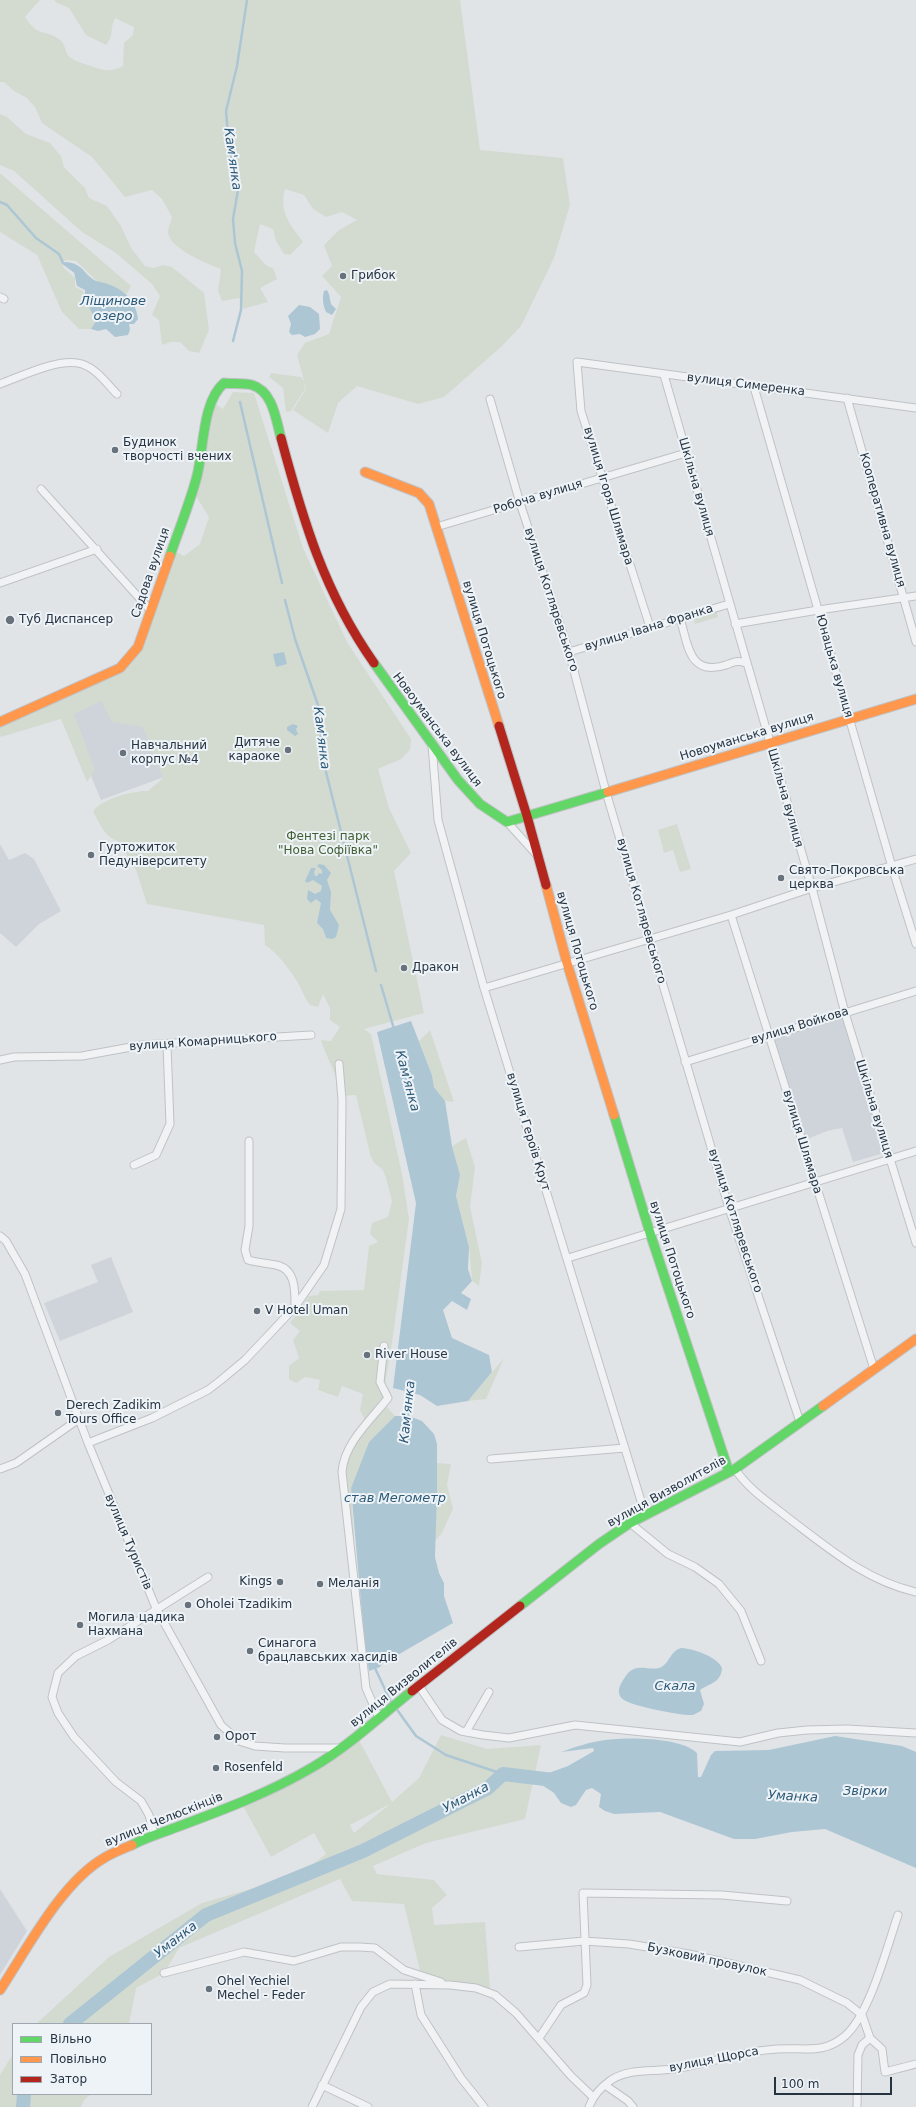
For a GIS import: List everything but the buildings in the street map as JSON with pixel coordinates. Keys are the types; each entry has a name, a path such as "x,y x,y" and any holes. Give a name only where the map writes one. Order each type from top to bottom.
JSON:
{"street":[{"path":"0,384 43,368 69,362 83,364 99,375 117,394"},
{"name":"вулиця Симеренка","path":"577,362 916,408"},
{"name":"вулиця Ігоря Шлямара","path":"577,362 581,411 650,628"},
{"name":"Шкільна вулиця","path":"664,375 812,888 845,1013 916,1243"},
{"name":"Садова вулиця","path":"0,722 120,668 138,647 197,476 211,401 216,389 224,383 252,385"},
{"name":"Новоуманська вулиця","path":"252,385 263,390 271,403 314,553 336,603 374,665 470,795 492,814 507,822 916,699"},
{"name":"Юнацька вулиця","path":"754,387 892,867 916,944"},
{"name":"Кооперативна вулиця","path":"847,398 916,642"},
{"name":"вулиця Котляревського","path":"490,399 520,503 569,652 606,792 729,1208 800,1422"},
{"name":"Робоча вулиця","path":"436,527 686,453"},
{"name":"вулиця Потоцького","path":"365,472 419,494 429,504 527,816 536,854 567,963 650,1232 732,1470"},
{"path":"41,489 97,549 151,611"},
{"path":"0,583 97,549"},
{"path":"735,624 916,596"},
{"name":"вулиця Івана Франка","path":"569,652 729,604"},
{"path":"680,618 692,657 698,664 706,669 714,669 738,660 746,663"},
{"name":"вулиця Героїв Крут","path":"432,745 438,820 484,988 568,1258 645,1514"},
{"path":"507,822 536,854"},
{"path":"484,988 731,915 812,888 892,867 916,859"},
{"name":"вулиця Шлямара","path":"731,915 874,1369"},
{"name":"вулиця Войкова","path":"685,1062 916,991"},
{"name":"вулиця Комарницького","path":"0,1060 14,1057 82,1056 142,1045 167,1045 312,1035"},
{"path":"134,1165 156,1155 170,1124 167,1045"},
{"path":"88,1443 152,1418 208,1390 245,1360 295,1307 324,1265 341,1209 342,1100 339,1064"},
{"path":"249,1141 249,1226 246,1255 248,1260 278,1265 286,1270 293,1278 295,1307"},
{"path":"568,1258 916,1151"},
{"name":"вулиця Туристів","path":"0,1236 6,1241 25,1274 78,1419 156,1608 221,1725 239,1741 254,1746 285,1748 341,1748"},
{"name":"вулиця Визволителів","path":"341,1748 588,1552 645,1514 732,1470 916,1340"},
{"path":"382,1715 366,1688 342,1472 343,1460 351,1444 388,1398 380,1382 384,1346"},
{"path":"0,1470 16,1463 78,1419"},
{"path":"491,1459 625,1448"},
{"path":"732,1470 752,1489 810,1536 846,1561 895,1587 916,1592"},
{"path":"630,1523 668,1554 695,1567 719,1584 741,1611 762,1661"},
{"path":"154,1834 149,1815 141,1801 116,1782 74,1737 58,1713 52,1697 58,1673 76,1656 108,1640 156,1608 208,1577"},
{"path":"419,1686 442,1720 451,1726 466,1732 509,1738 575,1725 740,1742 778,1733 808,1730 848,1729 916,1733"},
{"path":"466,1732 489,1692"},
{"name":"вулиця Челюскінців","path":"0,1990 60,1899 76,1880 103,1858 154,1834 175,1828 247,1799 313,1767 341,1748"},
{"path":"539,2038 561,2005 584,1993 587,1985 583,1893 722,1894 787,1902"},
{"name":"вулиця Щорса","path":"593,2096 612,2080 632,2071 673,2069 748,2052 777,2049 813,2049 831,2046 847,2035 862,2015 898,1915"},
{"name":"Бузковий провулок","path":"519,1947 584,1941 629,1944 682,1953 800,1980 847,2004 862,2015"},
{"path":"164,1973 244,1952 294,1961 341,1946 375,1948 404,1970 450,1985"},
{"path":"312,2107 361,2007 373,1992 390,1984 450,1985 476,1988 496,1995 516,2012 571,2076 593,2096 588,2107"},
{"path":"415,1984 421,2015 461,2078 484,2107"},
{"path":"862,2015 870,2038 882,2049 885,2072 916,2064"},
{"path":"857,2107 858,2054 862,2046 870,2038"},
{"path":"322,2085 368,2107"},
{"path":"605,2085 628,2101 633,2107"}],"shaded area":[{"path":"137,684 167,776 101,800 63,709"},
{"path":"0,844 9,860 25,853 34,859 61,911 39,924 16,947 0,933"},
{"path":"843,1017 884,1153 853,1162 842,1128 827,1131 805,1140 773,1039"},
{"path":"111,1257 133,1312 60,1341 44,1303 98,1282 91,1265"},
{"path":"0,1889 27,1931 0,1975"}],"green space":[{"path":"0,0 40,0 25,17 34,28 38,31 55,36 60,40 63,43 68,55 74,60 99,69 112,70 123,66 124,43 133,35 134,27 115,18 110,38 106,45 86,35 69,8 57,3 54,0 460,0 480,150 563,158 570,205 554,258 521,326 501,347 444,397 418,404 357,386 338,403 328,433 293,410 306,389 304,382 305,389 291,411 286,412 283,388 269,377 271,373 301,377 304,381 297,355 305,343 329,334 341,297 322,276 332,266 324,245 339,230 357,220 342,212 326,217 313,209 304,195 285,189 283,205 287,218 303,242 290,255 284,254 276,241 273,229 260,224 254,252 267,266 273,268 277,279 260,288 268,302 243,309 239,298 222,301 218,291 221,269 207,264 190,255 175,244 170,238 168,232 172,217 162,199 152,190 125,197 92,157 42,123 35,107 27,98 14,91 4,82 0,82"},
{"path":"0,114 7,117 26,134 50,143 61,156 64,167 85,188 89,198 107,206 121,226 131,248 145,266 153,268 163,265 172,267 204,293 209,330 199,353 189,351 180,342 171,342 162,345 159,320 152,315 160,296 152,284 116,253 82,232 14,171 0,165"},
{"path":"0,173 131,286 127,294 105,283 98,282 76,261 66,260 62,263 64,268 75,278 75,287 83,291 96,322 91,329 79,329 62,312 37,255 0,232"},
{"name":"Фентезі парк \"Нова Софіївка\"","path":"233,392 254,393 303,548 347,642 411,739 410,750 401,759 378,769 389,808 411,853 394,871 424,1013 364,1029 371,1034 402,1174 409,1219 384,1391 387,1407 395,1416 369,1442 351,1488 354,1536 348,1535 343,1460 367,1424 360,1410 363,1394 342,1386 338,1397 318,1390 320,1380 305,1377 296,1383 289,1379 289,1366 299,1358 293,1340 300,1331 290,1323 309,1296 318,1295 320,1291 364,1290 369,1246 378,1242 370,1234 372,1223 388,1217 392,1201 383,1170 374,1163 370,1154 356,1095 341,1096 336,1076 323,1047 321,1040 331,1041 340,1027 330,1020 330,1008 323,994 318,1007 310,1005 287,967 275,953 265,945 264,925 147,904 136,870 118,841 106,833 93,812 97,807 110,799 134,792 148,791 163,778 143,727 112,722 101,701 74,714 95,770 87,782 61,719 1,737 0,736 0,722 120,668 138,647 173,550 184,556 200,544 209,517 192,490 211,401 223,409"},
{"path":"716,609 718,617 695,624 693,616"},
{"path":"677,824 691,869 680,872 673,850 664,853 658,830"},
{"path":"430,1030 454,1102 445,1101 434,1087 432,1075 419,1041"},
{"path":"466,1138 475,1167 470,1207 482,1263 479,1286 472,1281 469,1247 456,1196 460,1175 452,1146"},
{"path":"504,1358 486,1399 468,1401"},
{"path":"437,1463 451,1464 447,1485 453,1509 442,1533 435,1541"},
{"path":"441,1735 487,1749 541,1745 525,1819 426,1843 373,1866 377,1874 434,1880 447,1895 432,1908 434,1925 485,1922 490,1989 421,1975 404,1904 352,1901 340,1879 179,1948 164,1973 136,1988 129,2023 37,2023 109,1957 202,1903 299,1875 326,1854 314,1833 271,1857 242,1804 359,1740 392,1802 419,1778","holes":["390,1804 354,1833 350,1825"]},
{"path":"12,2056 12,2095 90,2095 84,2100 81,2107 0,2107 0,2075"}],"water":[{"name":"Ліщинове озеро","path":"66,262 80,267 91,278 96,281 112,285 128,296 135,306 138,319 134,324 129,324 130,330 128,335 115,337 106,329 98,331 91,329 96,321 85,299 85,290 77,286 74,272 70,267 63,263"},
{"path":"327,290 331,304 336,309 332,315 326,312 324,304 324,291"},
{"path":"299,305 310,307 319,314 320,329 315,334 305,337 300,334 292,335 289,332 291,324 288,316"},
{"path":"284,652 287,664 276,667 273,654"},
{"path":"293,724 298,726 296,729 298,734 295,736 287,730 287,727"},
{"path":"319,864 324,865 331,873 327,880 331,892 330,910 339,925 336,937 332,939 326,938 323,929 317,923 321,903 316,899 311,903 307,899 308,890 315,894 321,891 322,886 313,880 307,883 305,881 311,868 316,868 314,872 315,876 319,873 322,874 322,870 317,866"},
{"path":"411,1021 432,1075 434,1087 445,1101 452,1146 460,1175 456,1196 469,1247 468,1269 472,1281 461,1293 471,1299 467,1310 452,1301 443,1310 452,1338 489,1355 492,1372 468,1401 437,1406 420,1395 393,1388 416,1203 377,1032"},
{"name":"став Мегометр","path":"395,1416 409,1416 422,1421 434,1434 437,1444 435,1557 439,1573 444,1583 444,1596 453,1623 382,1664 380,1667 369,1671 364,1637 351,1488 369,1442"},
{"name":"Скала","path":"681,1648 686,1648 704,1654 715,1660 722,1668 720,1677 717,1680 700,1690 704,1704 701,1711 693,1715 687,1715 657,1710 629,1702 620,1696 619,1692 621,1684 630,1671 637,1668 659,1668 665,1664 674,1652"},
{"name":"Звірки","path":"835,1736 902,1746 916,1752 916,1868 825,1829 792,1832 755,1839 734,1839 660,1812 614,1814 605,1811 599,1807 601,1794 592,1788 586,1790 576,1805 571,1807 561,1803 554,1793 542,1785 543,1775 568,1766 594,1751 593,1748 561,1752 599,1741 615,1739 653,1739 679,1744 697,1753 698,1777 701,1777 711,1755 715,1751 769,1750"}],"waterway":[{"name":"Кам'янка","path":"233,341 241,310 242,271 235,243 233,219 238,190 229,146 226,111 237,66 247,0"},
{"path":"0,202 7,205 36,238 59,254 63,263 75,272"},
{"name":"Кам'янка","path":"240,402 282,583"},
{"name":"Кам'янка","path":"285,600 295,639 319,708 322,756 376,971"},
{"name":"Кам'янка","path":"381,985 394,1029"},
{"name":"Кам'янка","path":"408,1418 411,1389"},
{"name":"Кам'янка","path":"374,1666 390,1700 416,1736 446,1755 503,1774"},
{"name":"Уманка","path":"71,2023 206,1915 363,1851 488,1788 503,1774 562,1781"},
{"name":"Уманка","path":"23,2107 24,2095"}],"traffic: fast":[{"path":"170,556 197,476 205,426 211,402 217,391 224,383 252,385 265,393 275,415 281,438"},
{"path":"374,663 458,780 480,804 507,822 608,792"},
{"path":"614,1115 650,1233 729,1472"},
{"path":"520,1606 599,1544 630,1523 735,1469 823,1406"},
{"path":"132,1845 246,1800 297,1776 339,1750 412,1691"}],"traffic: slow":[{"path":"365,472 419,493 429,504 499,726"},
{"path":"0,722 120,668 138,647 170,556"},
{"path":"608,792 916,699"},
{"path":"546,885 567,963 614,1115"},
{"path":"823,1406 916,1339"},
{"path":"0,1990 33,1937 73,1883 88,1869 104,1858 132,1845"}],"traffic: jam":[{"path":"281,438 307,527 328,582 341,609 374,663"},
{"path":"499,726 527,816 546,885"},
{"path":"412,1691 520,1606"}],"place":[{"name":"Грибок","path":"343,276"},
{"name":"Будинок творчості вчених","path":"115,450"},
{"name":"Туб Диспансер","path":"10,620"},
{"name":"Дитяче караоке","path":"288,750"},
{"name":"Навчальний корпус №4","path":"123,753"},
{"name":"Гуртожиток Педуніверситету","path":"91,855"},
{"name":"Свято-Покровська церква","path":"781,878"},
{"name":"Дракон","path":"404,968"},
{"name":"V Hotel Uman","path":"257,1311"},
{"name":"River House","path":"367,1355"},
{"name":"Derech Zadikim Tours Office","path":"58,1413"},
{"name":"Kings","path":"280,1582"},
{"name":"Меланія","path":"320,1584"},
{"name":"Oholei Tzadikim","path":"188,1605"},
{"name":"Могила цадика Нахмана","path":"80,1625"},
{"name":"Синагога брацлавських хасидів","path":"250,1651"},
{"name":"Орот","path":"217,1737"},
{"name":"Rosenfeld","path":"216,1768"},
{"name":"Ohel Yechiel Mechel - Feder","path":"209,1989"}]}
